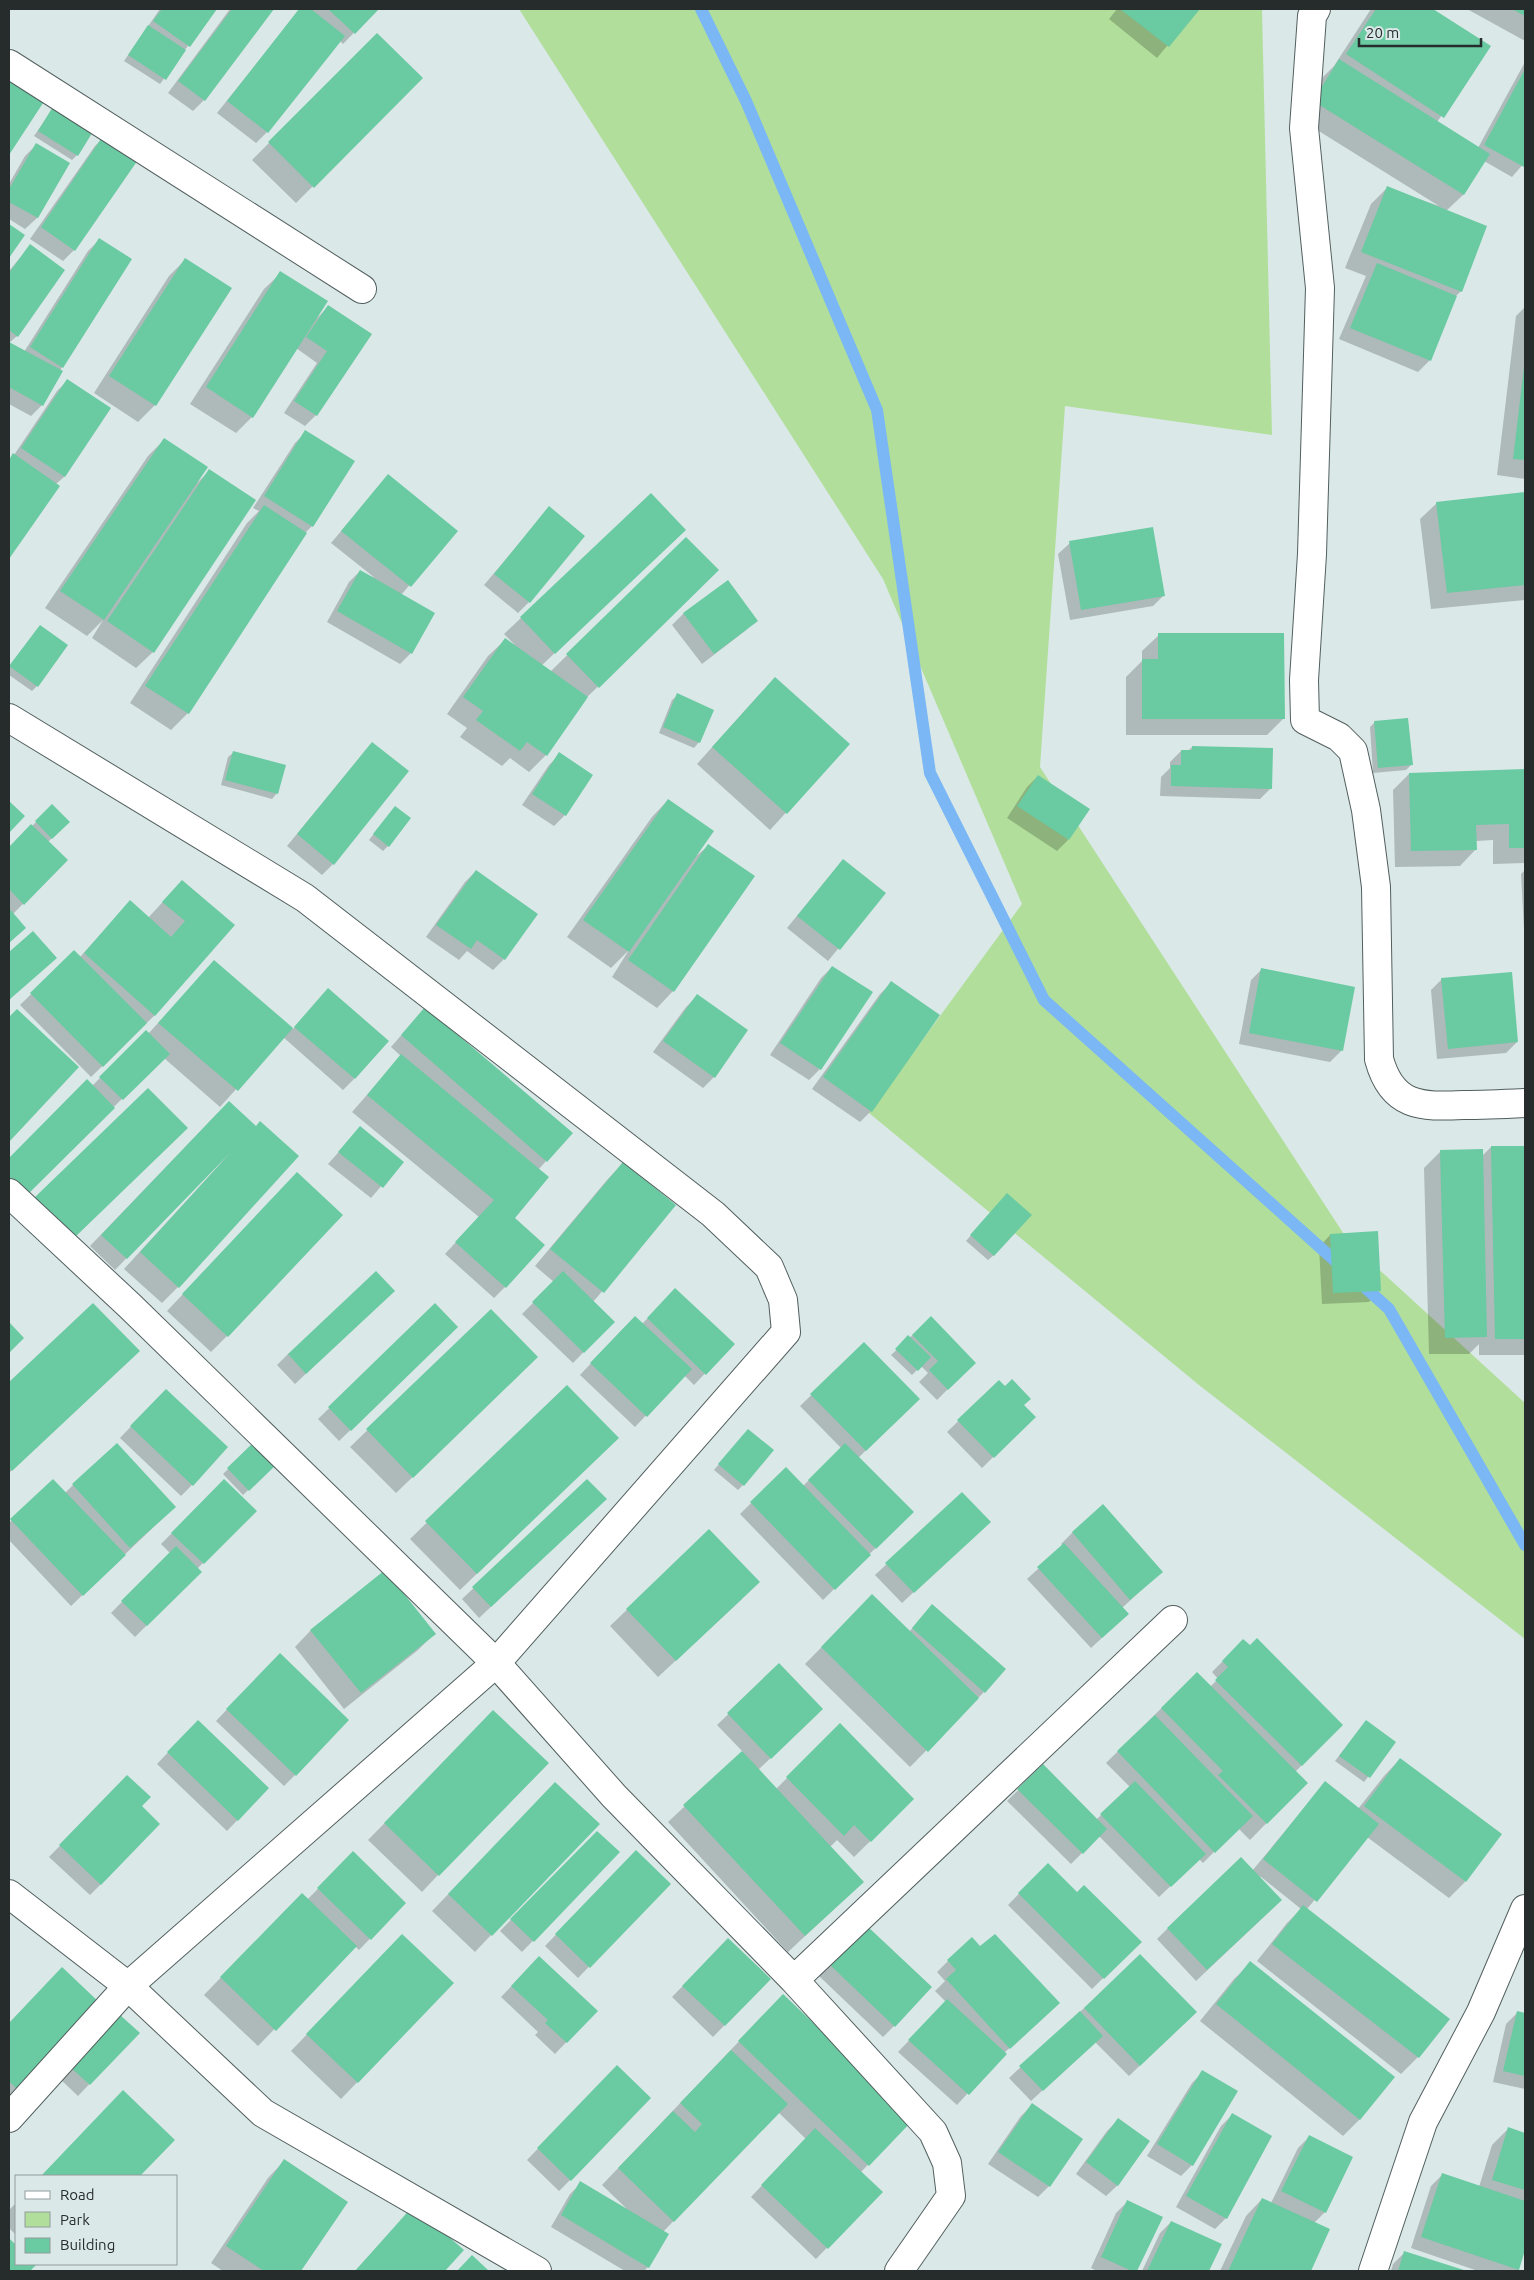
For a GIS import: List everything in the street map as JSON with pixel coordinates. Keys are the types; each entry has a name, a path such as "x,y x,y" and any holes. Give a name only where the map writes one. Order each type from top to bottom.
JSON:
{"street":[{"path":"1316,9 1312,16 1304,128 1320,288 1312,554 1304,680 1305,720 1338,737 1353,751 1366,810 1376,887 1379,1059 1384,1076 1395,1091 1412,1103 1429,1107 1525,1103"},
{"path":"9,64 362,289"},
{"path":"9,718 305,898 713,1214 769,1267 783,1300 786,1332 496,1663 128,1986 9,2118"},
{"path":"9,1193 138,1313 496,1663 614,1796 794,1980 933,2132 947,2163 951,2196 899,2271"},
{"path":"794,1980 1173,1620"},
{"path":"9,1894 128,1986 263,2113 538,2271"},
{"path":"1373,2271 1423,2122 1481,2012 1525,1909"}],"green space":[{"path":"519,9 1262,10 1272,435 1065,406 1040,767 1349,1242 1525,1403 1525,1639 1199,1385 869,1113 1022,904 883,579"}],"building":[{"path":"162,9 217,9 190,47 153,21"},
{"path":"232,9 274,9 205,101 178,81"},
{"path":"299,9 311,9 345,36 268,133 227,101"},
{"path":"328,9 379,9 355,34"},
{"path":"1120,9 1200,9 1169,47"},
{"path":"1376,9 1433,9 1491,46 1444,118 1346,54"},
{"path":"1512,9 1525,9 1525,16"},
{"path":"148,25 186,50 166,80 128,55"},
{"path":"377,33 423,78 314,188 268,142"},
{"path":"1339,59 1490,154 1464,195 1313,101"},
{"path":"1525,69 1525,165 1524,167 1484,145"},
{"path":"9,76 45,100 9,155"},
{"path":"54,105 94,130 78,156 38,131"},
{"path":"105,133 140,157 75,251 41,227"},
{"path":"36,143 70,163 38,218 9,202 9,189"},
{"path":"1387,186 1487,226 1462,292 1361,252"},
{"path":"9,224 25,235 9,258"},
{"path":"99,238 132,259 63,368 30,347"},
{"path":"30,244 65,270 18,337 9,330 9,273"},
{"path":"185,258 232,288 156,406 109,376"},
{"path":"1377,263 1457,296 1431,361 1350,328"},
{"path":"280,271 328,301 253,418 206,387"},
{"path":"328,305 372,334 317,416 294,401 327,351 306,337"},
{"path":"9,342 63,371 43,406 9,387"},
{"path":"1525,368 1525,460 1513,459"},
{"path":"67,379 111,408 65,477 21,448"},
{"path":"305,430 355,461 313,527 264,496"},
{"path":"164,438 208,467 104,620 60,591"},
{"path":"13,453 60,486 9,559 9,460"},
{"path":"209,469 256,500 154,653 107,621"},
{"path":"388,474 458,531 411,587 341,531"},
{"path":"1525,492 1525,585 1447,593 1436,502"},
{"path":"651,493 686,530 555,654 520,617"},
{"path":"264,505 307,533 189,714 145,686"},
{"path":"549,506 585,536 530,603 494,574"},
{"path":"1153,527 1165,596 1081,610 1069,541"},
{"path":"686,537 719,570 599,688 566,654"},
{"path":"360,570 435,613 412,654 337,611"},
{"path":"728,580 758,621 714,654 683,613"},
{"path":"40,625 68,645 38,687 9,666"},
{"path":"1158,633 1284,633 1285,719 1142,719 1142,659 1158,659"},
{"path":"505,638 588,697 547,756 527,742 520,751 476,720 483,711 463,697"},
{"path":"775,677 850,744 787,814 712,747"},
{"path":"677,693 714,710 700,743 663,727"},
{"path":"1408,718 1413,765 1378,768 1374,721"},
{"path":"372,742 409,771 334,865 297,834"},
{"path":"1192,746 1273,748 1272,789 1171,786 1171,765 1181,765 1181,750 1192,750"},
{"path":"233,751 286,765 278,794 225,780"},
{"path":"559,752 593,775 566,816 532,794"},
{"path":"1525,769 1525,848 1509,848 1509,824 1476,825 1477,850 1411,851 1409,773"},
{"path":"1038,775 1090,809 1069,840 1017,806"},
{"path":"668,799 714,831 629,952 583,920"},
{"path":"9,801 25,816 9,833"},
{"path":"52,804 70,822 52,839 35,821"},
{"path":"395,806 411,818 389,847 373,834"},
{"path":"31,824 68,860 24,905 9,889 9,847"},
{"path":"708,844 755,876 674,992 628,960"},
{"path":"843,859 886,893 840,950 797,916"},
{"path":"476,870 538,914 505,960 477,940 471,949 436,925"},
{"path":"182,880 235,925 155,1016 84,953 130,900 171,937 185,921 162,902"},
{"path":"9,908 26,928 9,943"},
{"path":"33,931 57,958 9,1000 9,952"},
{"path":"74,950 147,1023 103,1067 30,993"},
{"path":"214,960 293,1028 238,1091 158,1023"},
{"path":"832,966 873,992 821,1070 780,1043"},
{"path":"1261,968 1355,987 1343,1051 1249,1033"},
{"path":"1512,972 1518,1042 1448,1049 1441,978"},
{"path":"891,981 940,1015 872,1112 823,1077"},
{"path":"328,988 389,1041 355,1079 294,1027"},
{"path":"697,994 748,1030 715,1078 663,1041"},
{"path":"425,1007 573,1133 547,1162 401,1035"},
{"path":"17,1009 79,1067 9,1142 9,1017"},
{"path":"146,1030 170,1054 123,1100 99,1077"},
{"path":"401,1054 549,1177 515,1218 545,1245 506,1288 455,1242 494,1200 367,1095"},
{"path":"87,1079 115,1108 22,1200 9,1188 9,1158"},
{"path":"148,1088 188,1128 72,1240 33,1199"},
{"path":"229,1101 256,1126 260,1121 299,1156 179,1288 140,1252 232,1151 127,1259 101,1235"},
{"path":"360,1126 404,1162 383,1188 338,1152"},
{"path":"1491,1146 1525,1146 1525,1339 1495,1339"},
{"path":"1483,1149 1487,1337 1445,1338 1440,1150"},
{"path":"623,1162 676,1205 604,1293 550,1249"},
{"path":"297,1172 343,1215 228,1337 182,1294"},
{"path":"1007,1193 1032,1215 994,1256 970,1235"},
{"path":"1378,1231 1381,1291 1333,1293 1330,1234"},
{"path":"376,1271 395,1291 306,1374 288,1354"},
{"path":"563,1271 615,1322 584,1353 532,1302"},
{"path":"675,1288 735,1344 706,1375 647,1318"},
{"path":"93,1303 140,1351 12,1471 9,1467 9,1382"},
{"path":"435,1303 458,1327 351,1431 328,1407"},
{"path":"491,1309 538,1357 413,1478 366,1429"},
{"path":"635,1316 692,1369 647,1417 590,1363"},
{"path":"931,1316 976,1363 948,1390 929,1370 938,1361 912,1335"},
{"path":"9,1322 24,1338 9,1353"},
{"path":"908,1335 931,1357 918,1371 895,1349"},
{"path":"864,1342 920,1399 866,1451 810,1394"},
{"path":"1012,1379 1031,1399 1024,1405 1036,1417 994,1458 957,1420 999,1380 1005,1386"},
{"path":"567,1385 619,1438 477,1574 425,1521"},
{"path":"166,1389 228,1447 193,1486 130,1426"},
{"path":"748,1429 774,1450 744,1486 718,1464"},
{"path":"256,1440 278,1463 249,1491 227,1468"},
{"path":"117,1443 176,1507 130,1548 72,1484"},
{"path":"845,1443 914,1512 876,1549 808,1480"},
{"path":"786,1467 871,1555 835,1590 750,1502"},
{"path":"53,1479 126,1555 83,1596 10,1519"},
{"path":"224,1479 257,1511 204,1564 171,1533"},
{"path":"587,1479 607,1499 491,1607 472,1587"},
{"path":"962,1492 991,1522 914,1593 885,1563"},
{"path":"1103,1504 1163,1572 1130,1600 1072,1532"},
{"path":"709,1529 760,1582 676,1661 626,1609"},
{"path":"1064,1543 1129,1614 1102,1638 1037,1567"},
{"path":"176,1546 202,1572 147,1626 121,1601"},
{"path":"385,1570 436,1634 361,1693 310,1630"},
{"path":"872,1594 979,1698 928,1752 821,1647"},
{"path":"932,1604 1006,1669 985,1693 912,1628"},
{"path":"1257,1638 1343,1725 1302,1766 1215,1680 1228,1667 1222,1661 1243,1639 1250,1645"},
{"path":"280,1653 349,1720 296,1776 226,1709"},
{"path":"779,1663 823,1709 771,1759 727,1713"},
{"path":"1197,1672 1308,1783 1267,1824 1218,1775 1223,1771 1161,1708"},
{"path":"493,1710 549,1763 439,1876 384,1823"},
{"path":"1155,1715 1253,1816 1215,1853 1117,1751"},
{"path":"198,1720 269,1788 238,1821 167,1752"},
{"path":"1366,1720 1396,1742 1370,1778 1339,1756"},
{"path":"840,1723 914,1799 871,1842 854,1825 844,1836 786,1777"},
{"path":"742,1751 864,1882 805,1936 683,1805"},
{"path":"1400,1758 1502,1834 1466,1882 1364,1806"},
{"path":"1043,1764 1107,1829 1083,1854 1017,1789"},
{"path":"127,1775 151,1797 142,1806 160,1824 101,1885 59,1845"},
{"path":"1135,1781 1206,1854 1171,1887 1100,1814"},
{"path":"1325,1781 1379,1824 1317,1902 1263,1859"},
{"path":"555,1782 600,1824 492,1936 448,1894"},
{"path":"597,1831 620,1852 534,1942 510,1919"},
{"path":"636,1850 671,1884 590,1968 555,1934"},
{"path":"353,1851 406,1903 371,1940 317,1888"},
{"path":"1241,1857 1282,1900 1207,1970 1167,1928"},
{"path":"1048,1863 1077,1892 1084,1885 1142,1942 1104,1979 1018,1893"},
{"path":"302,1893 357,1946 276,2031 220,1977"},
{"path":"1303,1905 1450,2019 1419,2058 1272,1944"},
{"path":"866,1925 932,1987 895,2027 829,1964"},
{"path":"402,1934 454,1983 358,2083 306,2034"},
{"path":"995,1934 1060,2003 1010,2049 946,1979 956,1970 947,1960 972,1937 980,1946"},
{"path":"728,1938 771,1979 725,2026 682,1986"},
{"path":"1140,1954 1197,2012 1140,2066 1084,2008"},
{"path":"539,1956 598,2011 567,2043 545,2023 548,2020 511,1986"},
{"path":"1250,1961 1395,2077 1360,2120 1216,2004"},
{"path":"62,1967 101,2004 18,2090 9,2081 9,2023"},
{"path":"783,1994 914,2119 869,2166 738,2041"},
{"path":"947,1999 1007,2054 969,2095 908,2040"},
{"path":"1080,2011 1103,2036 1043,2091 1019,2066"},
{"path":"1517,2011 1525,2013 1525,2076 1503,2071"},
{"path":"119,2014 140,2033 90,2085 69,2066"},
{"path":"731,2050 788,2104 674,2222 618,2168 673,2111 695,2132 702,2124 680,2103"},
{"path":"617,2065 651,2098 571,2181 537,2148"},
{"path":"1202,2070 1238,2091 1193,2166 1157,2144"},
{"path":"123,2090 175,2140 141,2175 42,2175"},
{"path":"1032,2103 1083,2139 1050,2187 998,2152"},
{"path":"1232,2113 1272,2136 1227,2219 1186,2196"},
{"path":"1118,2118 1150,2141 1118,2186 1086,2162"},
{"path":"1508,2127 1525,2133 1525,2190 1492,2180"},
{"path":"815,2128 883,2192 828,2249 761,2185"},
{"path":"1309,2135 1353,2157 1326,2213 1281,2191"},
{"path":"284,2159 348,2202 301,2271 264,2271 226,2246"},
{"path":"1442,2173 1525,2201 1525,2250 1519,2270 1421,2237"},
{"path":"580,2181 669,2234 649,2268 561,2215"},
{"path":"1262,2198 1330,2229 1311,2271 1228,2271"},
{"path":"1127,2200 1163,2217 1137,2271 1132,2271 1101,2257"},
{"path":"413,2206 464,2250 445,2271 355,2271"},
{"path":"1171,2221 1222,2244 1209,2271 1147,2271"},
{"path":"9,2238 15,2244 15,2265 36,2265 30,2271 9,2271"},
{"path":"1404,2251 1467,2271 1398,2271"},
{"path":"472,2255 489,2271 457,2271"}],"waterway":[{"path":"701,9 746,101 877,410 930,773 1044,1000 1342,1267"},
{"path":"1357,1280 1389,1309 1525,1545"}]}
